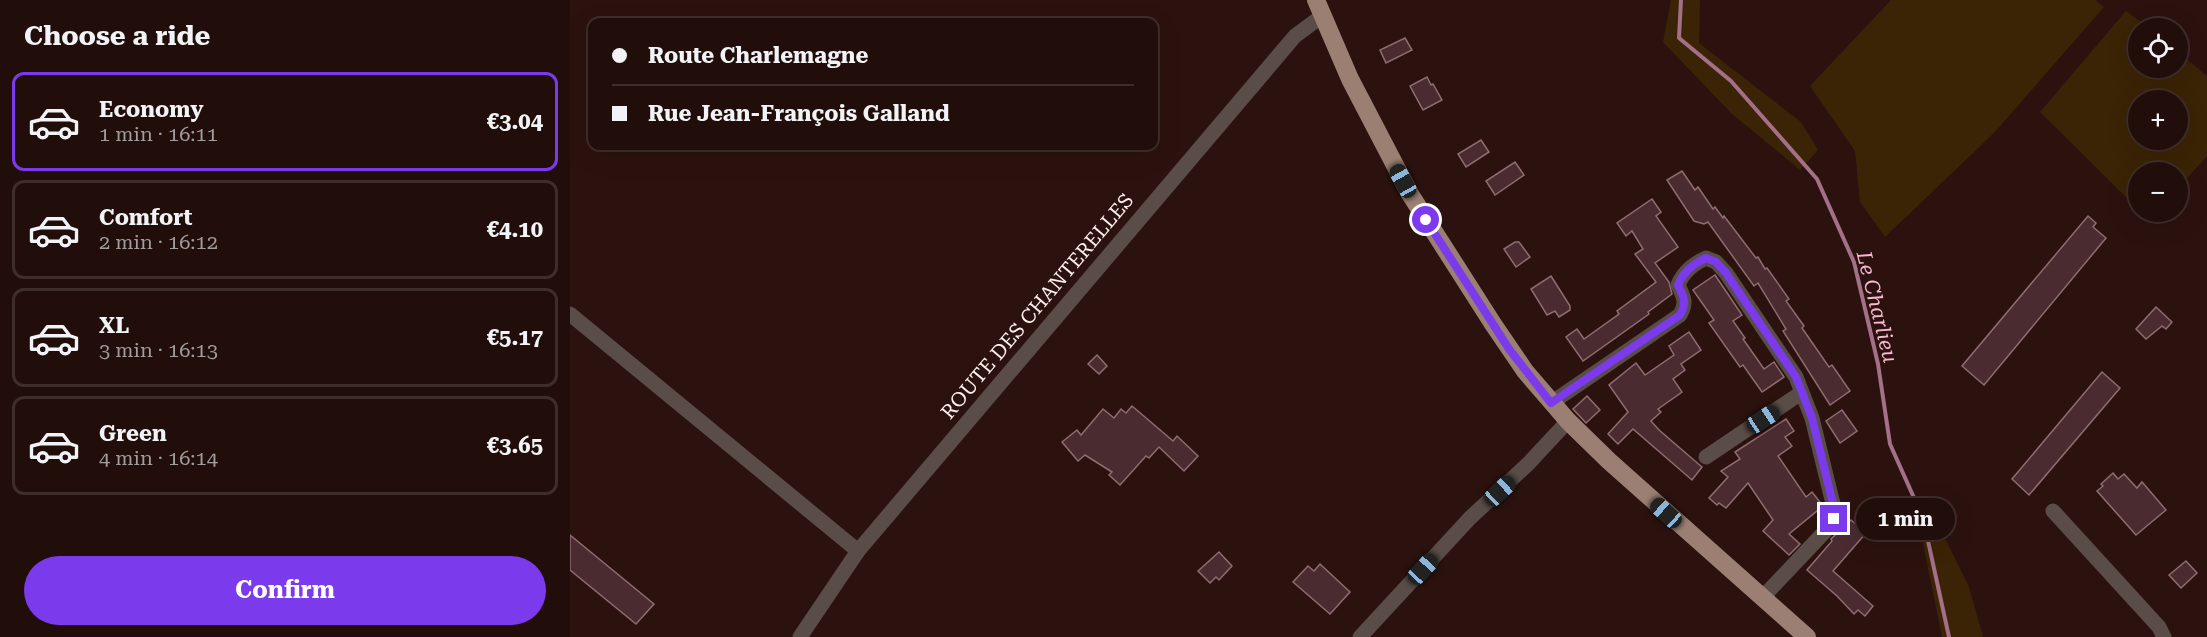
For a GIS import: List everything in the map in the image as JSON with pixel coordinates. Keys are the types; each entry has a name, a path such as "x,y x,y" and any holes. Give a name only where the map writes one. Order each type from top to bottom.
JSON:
{"main road":[{"path":"1319,8 1350,79 1410,194 1509,349 1551,403 1617,469 1807,637"}],"street":[{"name":"ROUTE DES CHANTERELLES","path":"800,637 858,551 1319,8"},
{"path":"1551,403 1680,315 1685,306 1684,296 1678,285 1682,275 1697,262 1706,258 1716,262 1726,273 1796,377 1812,418 1834,508 1834,519 1762,598"},
{"path":"570,314 858,551"},
{"path":"1706,457 1801,393"},
{"path":"1360,637 1470,518 1529,463 1568,421"},
{"path":"2053,511 2159,627 2164,637"}],"shaded area":[{"path":"1671,0 1700,0 1699,43 1801,122 1818,150 1800,170 1731,113 1663,42"},
{"path":"1891,0 2095,0 2104,7 1995,132 1885,237 1860,202 1855,151 1810,86"},
{"path":"2126,11 2135,18 2128,18 2128,78 2188,78 2188,60 2207,76 2207,156 2188,177 2188,162 2128,162 2128,199 2040,112"},
{"path":"1939,526 1969,587 1983,637 1942,637 1920,529"}],"building":[{"path":"1405,38 1412,50 1386,63 1380,50"},
{"path":"1427,77 1442,100 1423,110 1410,86"},
{"path":"1481,140 1489,152 1466,167 1458,154"},
{"path":"1515,162 1524,175 1495,195 1486,181"},
{"path":"1682,171 1695,190 1698,187 1713,209 1715,207 1723,218 1724,216 1756,258 1758,257 1765,269 1767,268 1789,299 1786,301 1804,326 1802,328 1829,367 1832,365 1850,391 1830,405 1783,331 1786,329 1758,283 1754,286 1708,222 1704,224 1694,221 1667,180"},
{"path":"1652,199 1661,212 1656,216 1678,247 1655,263 1669,282 1672,294 1648,312 1649,314 1583,361 1566,337 1577,329 1584,339 1619,314 1617,311 1656,282 1635,254 1643,249 1632,231 1626,236 1617,223"},
{"path":"2088,216 2096,223 2093,227 2106,238 1984,385 1962,366"},
{"path":"1519,242 1530,257 1516,267 1504,249"},
{"path":"1715,275 1742,315 1733,321 1745,338 1743,339 1764,369 1774,362 1784,377 1762,392 1743,365 1740,367 1709,323 1714,320 1693,290"},
{"path":"1551,276 1570,306 1570,310 1559,317 1555,311 1547,315 1531,289"},
{"path":"2156,307 2172,322 2166,329 2162,326 2146,339 2136,329"},
{"path":"1689,332 1701,350 1681,364 1685,370 1673,379 1682,392 1658,409 1661,412 1651,421 1702,467 1692,480 1633,429 1618,444 1608,434 1628,412 1609,385 1636,363 1645,375 1674,355 1669,346"},
{"path":"1097,355 1107,366 1099,374 1088,364"},
{"path":"2102,372 2120,388 2029,495 2012,479"},
{"path":"1587,396 1600,410 1586,423 1573,409"},
{"path":"1132,406 1173,441 1177,436 1198,456 1184,471 1159,447 1149,458 1146,456 1120,485 1109,475 1112,472 1085,455 1078,461 1062,442 1077,430 1081,435 1103,409 1114,418 1121,409 1126,413"},
{"path":"1842,410 1857,431 1840,443 1826,421"},
{"path":"1786,419 1794,431 1785,437 1792,446 1778,456 1806,497 1812,492 1823,506 1789,534 1800,544 1789,555 1763,531 1773,520 1748,483 1726,508 1719,503 1717,505 1709,498 1728,477 1721,471 1740,459 1735,452"},
{"path":"2113,473 2118,479 2124,474 2137,488 2142,482 2166,510 2136,535 2097,491"},
{"path":"1851,520 1866,533 1833,571 1873,606 1865,616 1858,610 1854,614 1807,570 1832,541 1831,539"},
{"path":"570,535 654,604 636,624 570,570"},
{"path":"1219,552 1232,566 1219,580 1216,577 1210,583 1198,571"},
{"path":"2186,561 2197,573 2181,588 2169,575"},
{"path":"1320,564 1350,592 1330,614 1293,582 1308,566 1314,571"}],"waterway":[{"name":"Le Charlieu","path":"1681,0 1679,38 1731,81 1817,179 1854,262 1878,364 1890,444 1923,518 1949,637"}],"route":[{"path":"1426,220 1509,349 1551,403 1680,315 1685,306 1684,296 1678,285 1682,275 1697,262 1706,258 1716,262 1726,273 1796,377 1812,418 1834,508 1834,519"}]}
